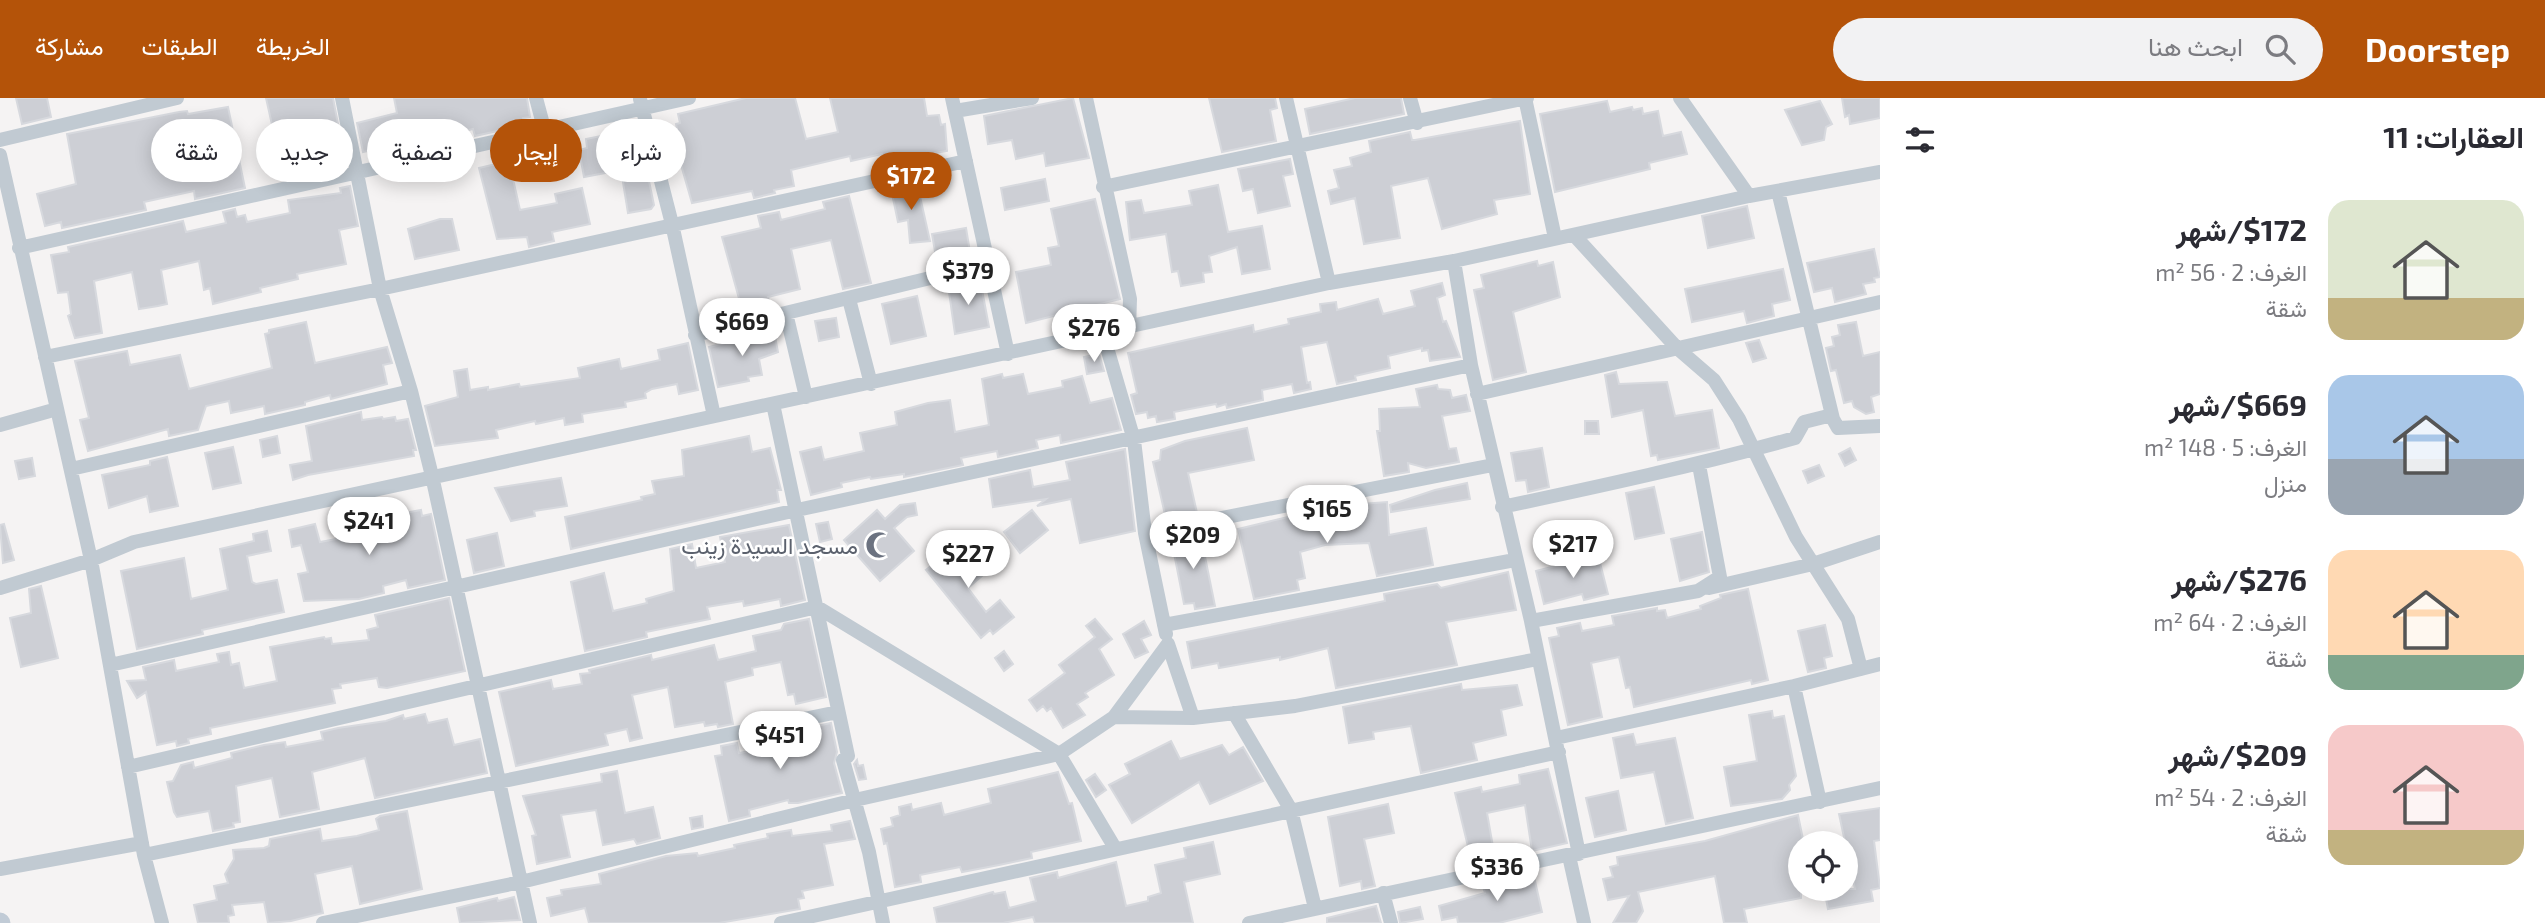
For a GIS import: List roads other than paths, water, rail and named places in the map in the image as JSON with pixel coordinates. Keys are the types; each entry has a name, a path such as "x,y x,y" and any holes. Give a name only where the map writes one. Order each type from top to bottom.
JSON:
{"street":[{"path":"0,140 177,98"},
{"path":"342,98 380,289 411,391 432,476 530,923"},
{"path":"536,98 542,119"},
{"path":"579,119 641,103 689,98"},
{"path":"1008,354 953,104 1032,98"},
{"path":"1086,98 1103,187 1130,299 1129,329"},
{"path":"1286,98 1329,283"},
{"path":"1410,98 1417,123"},
{"path":"1103,187 1417,123 1505,100 1526,98 1555,238"},
{"path":"1679,98 1749,196"},
{"path":"641,103 672,224 714,416"},
{"path":"19,248 490,141"},
{"path":"0,155 4,198 19,248 91,561 143,849 162,923"},
{"path":"45,357 380,289 966,161"},
{"path":"0,588 91,561 134,542 432,476 1129,329 1329,283 1454,261 1749,196 1880,172"},
{"path":"1778,191 1832,415 1838,428 1880,426"},
{"path":"1574,235 1677,348 1714,380 1755,449 1796,537 1848,619 1861,668"},
{"path":"1454,261 1477,394 1531,621 1557,745 1584,923"},
{"path":"695,335 988,264"},
{"path":"849,299 871,384"},
{"path":"1477,394 1880,302"},
{"path":"786,313 806,397"},
{"path":"1104,334 1134,440 1145,533 1168,644 1193,718"},
{"path":"110,665 797,510 1134,440 1471,365"},
{"path":"71,469 411,391"},
{"path":"773,404 848,756 843,760 855,800 883,923"},
{"path":"0,425 57,409"},
{"path":"1502,507 1699,465 1795,438 1804,422 1832,415"},
{"path":"1145,533 1493,465"},
{"path":"1698,591 1720,577 1699,465"},
{"path":"1531,621 1698,591 1813,564 1880,542"},
{"path":"1164,625 1515,560"},
{"path":"128,767 817,607 1059,754 1115,848"},
{"path":"323,923 521,882 855,800 1059,754 1114,717 1168,644"},
{"path":"1114,717 1193,718 1295,706 1538,659"},
{"path":"788,922 1291,810 1880,664"},
{"path":"1794,686 1820,802"},
{"path":"0,869 143,849 838,712"},
{"path":"1234,713 1291,810 1315,908"},
{"path":"1249,923 1880,788"},
{"path":"1383,893 1391,923"}],"place":[{"name":"مسجد السيدة زينب","path":"879,545"}]}
